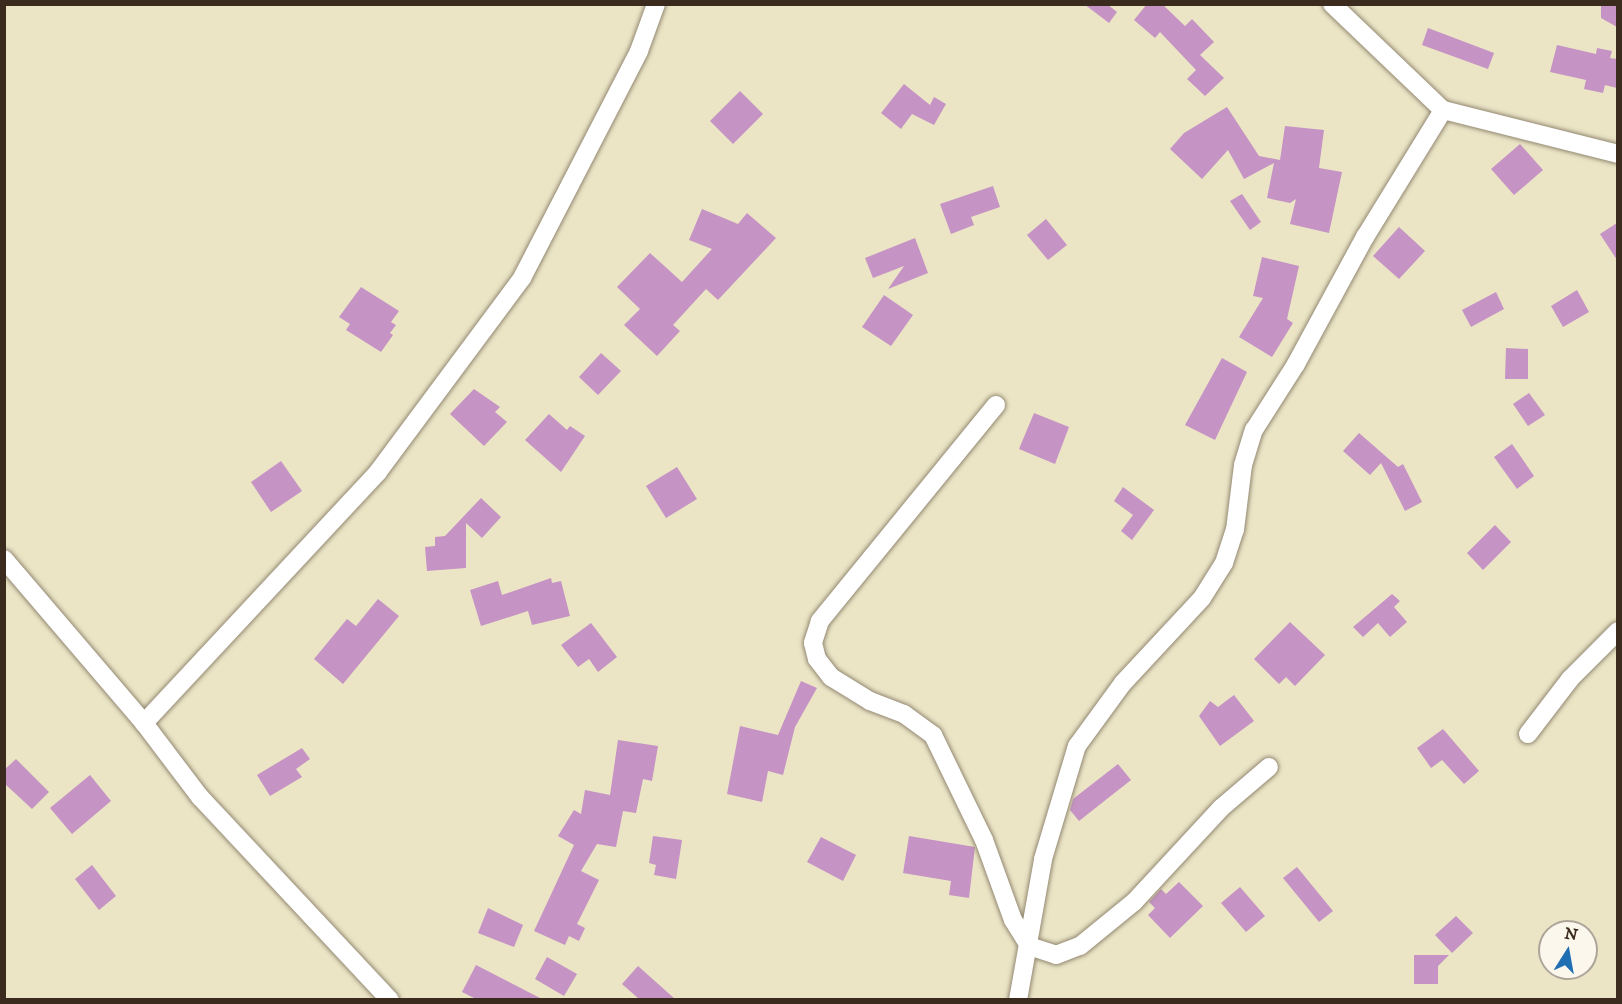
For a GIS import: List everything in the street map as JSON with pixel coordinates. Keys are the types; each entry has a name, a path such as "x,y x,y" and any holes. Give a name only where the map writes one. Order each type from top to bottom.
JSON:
{"street":[{"path":"144,723 378,472 522,278 639,51 656,4"},
{"path":"1332,4 1443,110 1617,154"},
{"path":"1018,999 1045,848 1077,746 1123,683 1202,598 1224,563 1235,530 1243,465 1254,430 1296,364 1365,237 1443,110"},
{"path":"996,405 820,621 813,644 817,659 831,677 870,701 904,714 933,735 984,840 1013,920 1029,946 1056,955 1080,946 1134,902 1221,808 1269,767"},
{"path":"4,559 144,723 200,797 390,999"},
{"path":"1528,734 1570,679 1617,631"}],"building":[{"path":"1084,4 1107,4 1117,12 1109,23"},
{"path":"1147,4 1162,4 1185,26 1192,19 1214,42 1200,55 1224,78 1205,96 1187,79 1196,70 1160,32 1155,38 1134,20"},
{"path":"1601,4 1617,4 1617,27 1601,18"},
{"path":"1428,28 1494,53 1488,69 1422,45"},
{"path":"1557,45 1596,54 1597,48 1612,51 1610,58 1617,59 1617,88 1605,85 1603,93 1584,89 1586,80 1550,72"},
{"path":"904,84 930,105 934,97 946,104 934,125 912,114 901,129 881,113"},
{"path":"740,91 763,114 733,144 710,121"},
{"path":"1227,107 1259,156 1280,160 1285,126 1324,130 1319,168 1342,172 1329,233 1290,224 1296,199 1290,203 1267,198 1274,163 1244,179 1228,150 1202,179 1170,149 1184,133"},
{"path":"1520,144 1543,170 1514,195 1491,169"},
{"path":"993,186 1000,207 971,217 974,225 951,234 940,204"},
{"path":"1242,194 1261,222 1250,230 1230,201"},
{"path":"702,209 738,224 747,213 776,238 718,300 706,289 673,325 680,331 657,356 624,325 640,309 617,287 650,253 682,282 712,249 689,240"},
{"path":"1046,219 1067,245 1048,260 1027,235"},
{"path":"1617,223 1617,260 1600,234"},
{"path":"1399,227 1425,251 1399,279 1373,256"},
{"path":"915,238 928,273 888,289 904,266 873,278 865,258"},
{"path":"1262,257 1299,266 1287,319 1293,323 1272,357 1239,337 1263,298 1253,296"},
{"path":"361,287 399,311 391,322 396,325 390,333 393,335 381,352 346,330 350,324 339,317"},
{"path":"1577,290 1589,312 1563,327 1551,306"},
{"path":"1496,292 1504,309 1471,327 1462,310"},
{"path":"884,295 913,315 891,346 862,327"},
{"path":"1506,348 1528,349 1528,379 1505,379"},
{"path":"601,353 621,371 598,395 579,377"},
{"path":"1222,358 1247,372 1215,440 1185,425"},
{"path":"474,389 500,407 495,412 507,422 484,446 450,414"},
{"path":"1529,393 1545,415 1528,426 1513,404"},
{"path":"1034,413 1069,427 1055,464 1019,449"},
{"path":"549,414 567,430 570,426 585,436 561,472 525,440"},
{"path":"1359,433 1398,467 1403,464 1422,502 1405,511 1381,463 1370,475 1343,451"},
{"path":"1512,444 1534,476 1517,489 1494,457"},
{"path":"281,461 302,491 271,512 251,482"},
{"path":"677,467 697,499 666,518 646,486"},
{"path":"1123,487 1154,510 1132,540 1121,531 1133,515 1114,501"},
{"path":"481,498 501,517 482,538 466,523 466,568 427,571 425,547 435,546 435,537 445,536"},
{"path":"1495,525 1511,542 1483,570 1467,553"},
{"path":"551,578 552,583 561,581 570,616 532,625 528,611 481,626 470,590 498,581 502,595"},
{"path":"1392,594 1400,601 1394,607 1407,622 1390,637 1378,623 1363,637 1353,627"},
{"path":"378,599 399,616 343,684 314,659 347,619 356,626"},
{"path":"1290,622 1325,655 1295,686 1286,677 1279,684 1254,659"},
{"path":"591,623 617,657 598,672 589,659 578,667 561,645"},
{"path":"801,681 817,688 795,727 783,775 768,771 762,802 727,794 740,726 778,735"},
{"path":"1234,695 1254,721 1220,746 1199,716 1210,701 1218,707"},
{"path":"1443,729 1479,771 1464,784 1442,760 1431,768 1417,748"},
{"path":"618,740 658,746 652,781 643,779 636,813 623,811 616,847 597,844 581,871 599,880 577,924 585,928 579,941 569,936 565,945 534,931 574,845 558,836 574,810 581,814 585,790 610,795"},
{"path":"302,748 310,759 296,769 302,777 270,796 257,775"},
{"path":"16,759 49,792 32,809 4,783 4,770"},
{"path":"1118,764 1131,780 1079,821 1070,810 1073,799"},
{"path":"90,775 111,801 72,834 50,808"},
{"path":"653,836 682,840 676,879 654,875 656,865 649,863"},
{"path":"909,836 975,847 969,898 949,895 951,881 903,873"},
{"path":"821,837 856,855 843,881 807,862"},
{"path":"92,865 116,896 99,910 75,879"},
{"path":"1297,867 1333,911 1319,922 1283,878"},
{"path":"1179,882 1203,906 1170,938 1148,915 1155,908 1149,902 1161,889 1166,894"},
{"path":"1240,887 1265,916 1246,932 1221,903"},
{"path":"488,908 523,925 514,947 478,933"},
{"path":"1456,916 1473,933 1452,953 1435,935"},
{"path":"1414,955 1449,955 1438,966 1438,984 1414,984"},
{"path":"547,957 577,974 564,996 535,979"},
{"path":"476,965 542,999 476,999 462,992"},
{"path":"638,966 675,999 639,999 622,984"}]}
